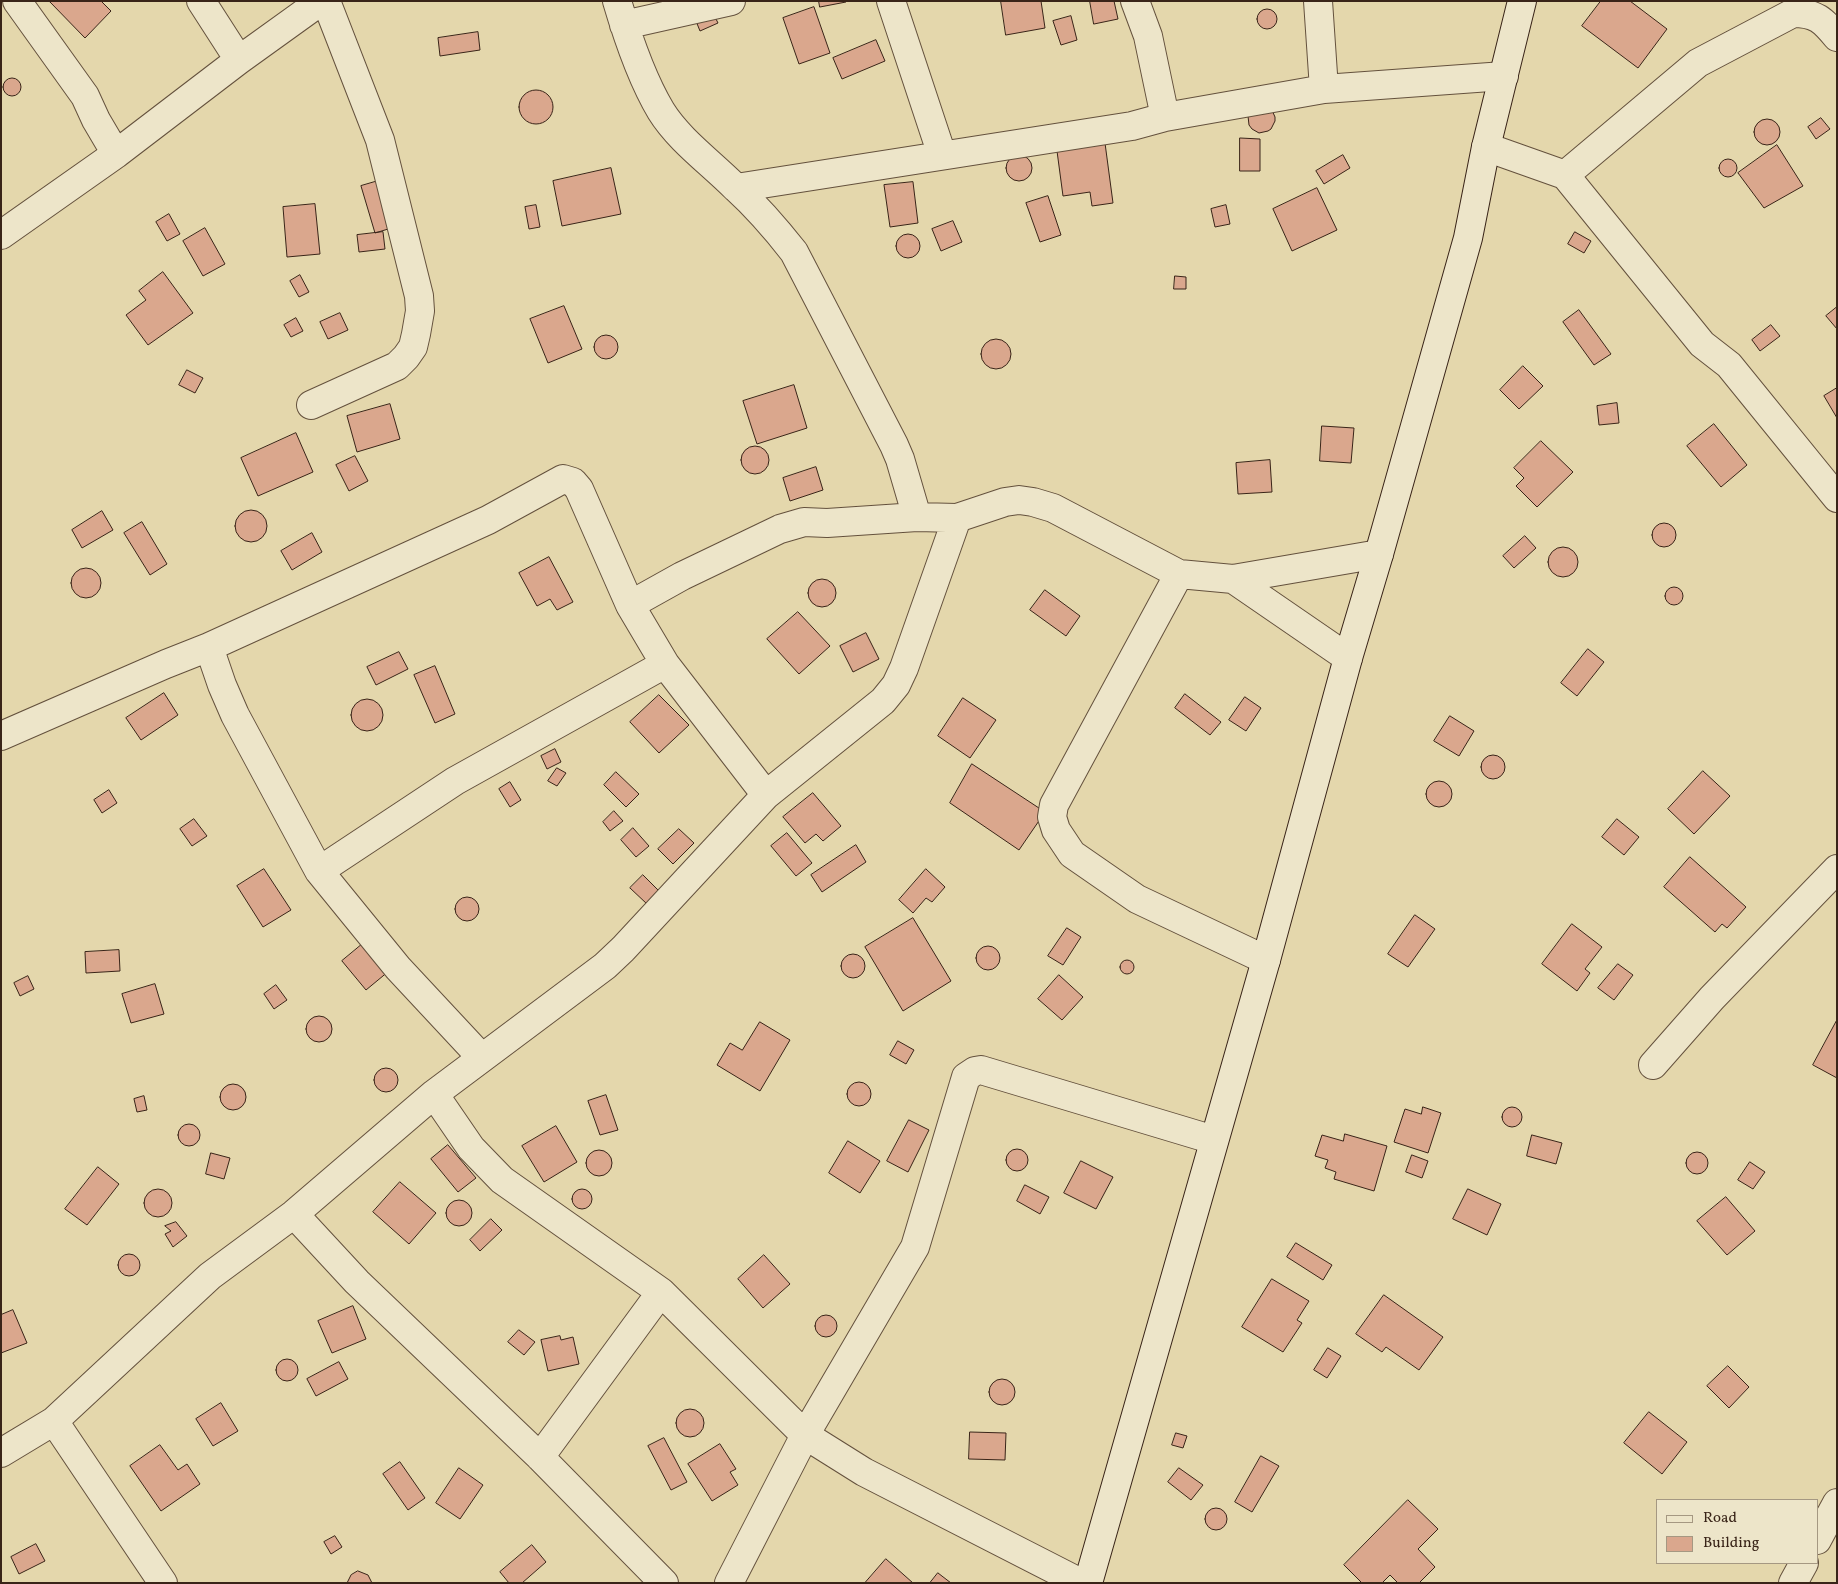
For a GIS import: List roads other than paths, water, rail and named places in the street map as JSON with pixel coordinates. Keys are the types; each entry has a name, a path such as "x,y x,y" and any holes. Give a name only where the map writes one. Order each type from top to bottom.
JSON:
{"street":[{"path":"17,1 85,96 96,120 116,154"},
{"path":"201,1 239,60"},
{"path":"1,235 116,154 239,60 321,1"},
{"path":"311,405 397,366 413,347 420,311 419,296 380,140 326,1"},
{"path":"731,1 620,13 651,92 661,111 677,132 773,225 794,252 894,445 917,516"},
{"path":"891,1 942,155"},
{"path":"1135,1 1148,36 1165,117"},
{"path":"1318,1 1324,89"},
{"path":"1088,1583 1266,960 1348,658 1468,238 1486,147 1522,1"},
{"path":"1565,175 1698,63 1794,13 1806,13 1816,16 1826,23 1837,37"},
{"path":"736,188 1132,126 1165,117 1324,89 1504,76"},
{"path":"1486,147 1565,175 1702,344 1729,365 1837,498"},
{"path":"1,736 209,647 488,520 563,479 573,482 579,489 630,605 665,664 766,795"},
{"path":"630,605 682,576 780,529 804,522 827,523 917,516 958,518 1005,502 1019,500 1053,508 1179,574 1233,579 1379,554"},
{"path":"1,1453 54,1421 210,1276 294,1214 434,1094 481,1057 605,966 766,795 883,700 896,685 904,668 958,518"},
{"path":"1179,574 1054,805 1052,817 1056,830 1072,854 1137,899 1266,960"},
{"path":"1233,579 1348,658"},
{"path":"209,647 235,716 319,871 398,968 481,1057"},
{"path":"319,871 455,781 665,664"},
{"path":"1653,1065 1712,998 1837,869"},
{"path":"729,1583 805,1435 915,1246 963,1082 970,1074 982,1070 1214,1140"},
{"path":"434,1094 471,1148 502,1180 661,1292 805,1435 864,1472 1081,1583"},
{"path":"294,1214 357,1282 540,1457 664,1583"},
{"path":"540,1457 661,1292"},
{"path":"54,1421 163,1583"},
{"path":"1818,1538 1837,1503"},
{"path":"1793,1583 1803,1564"}]}
